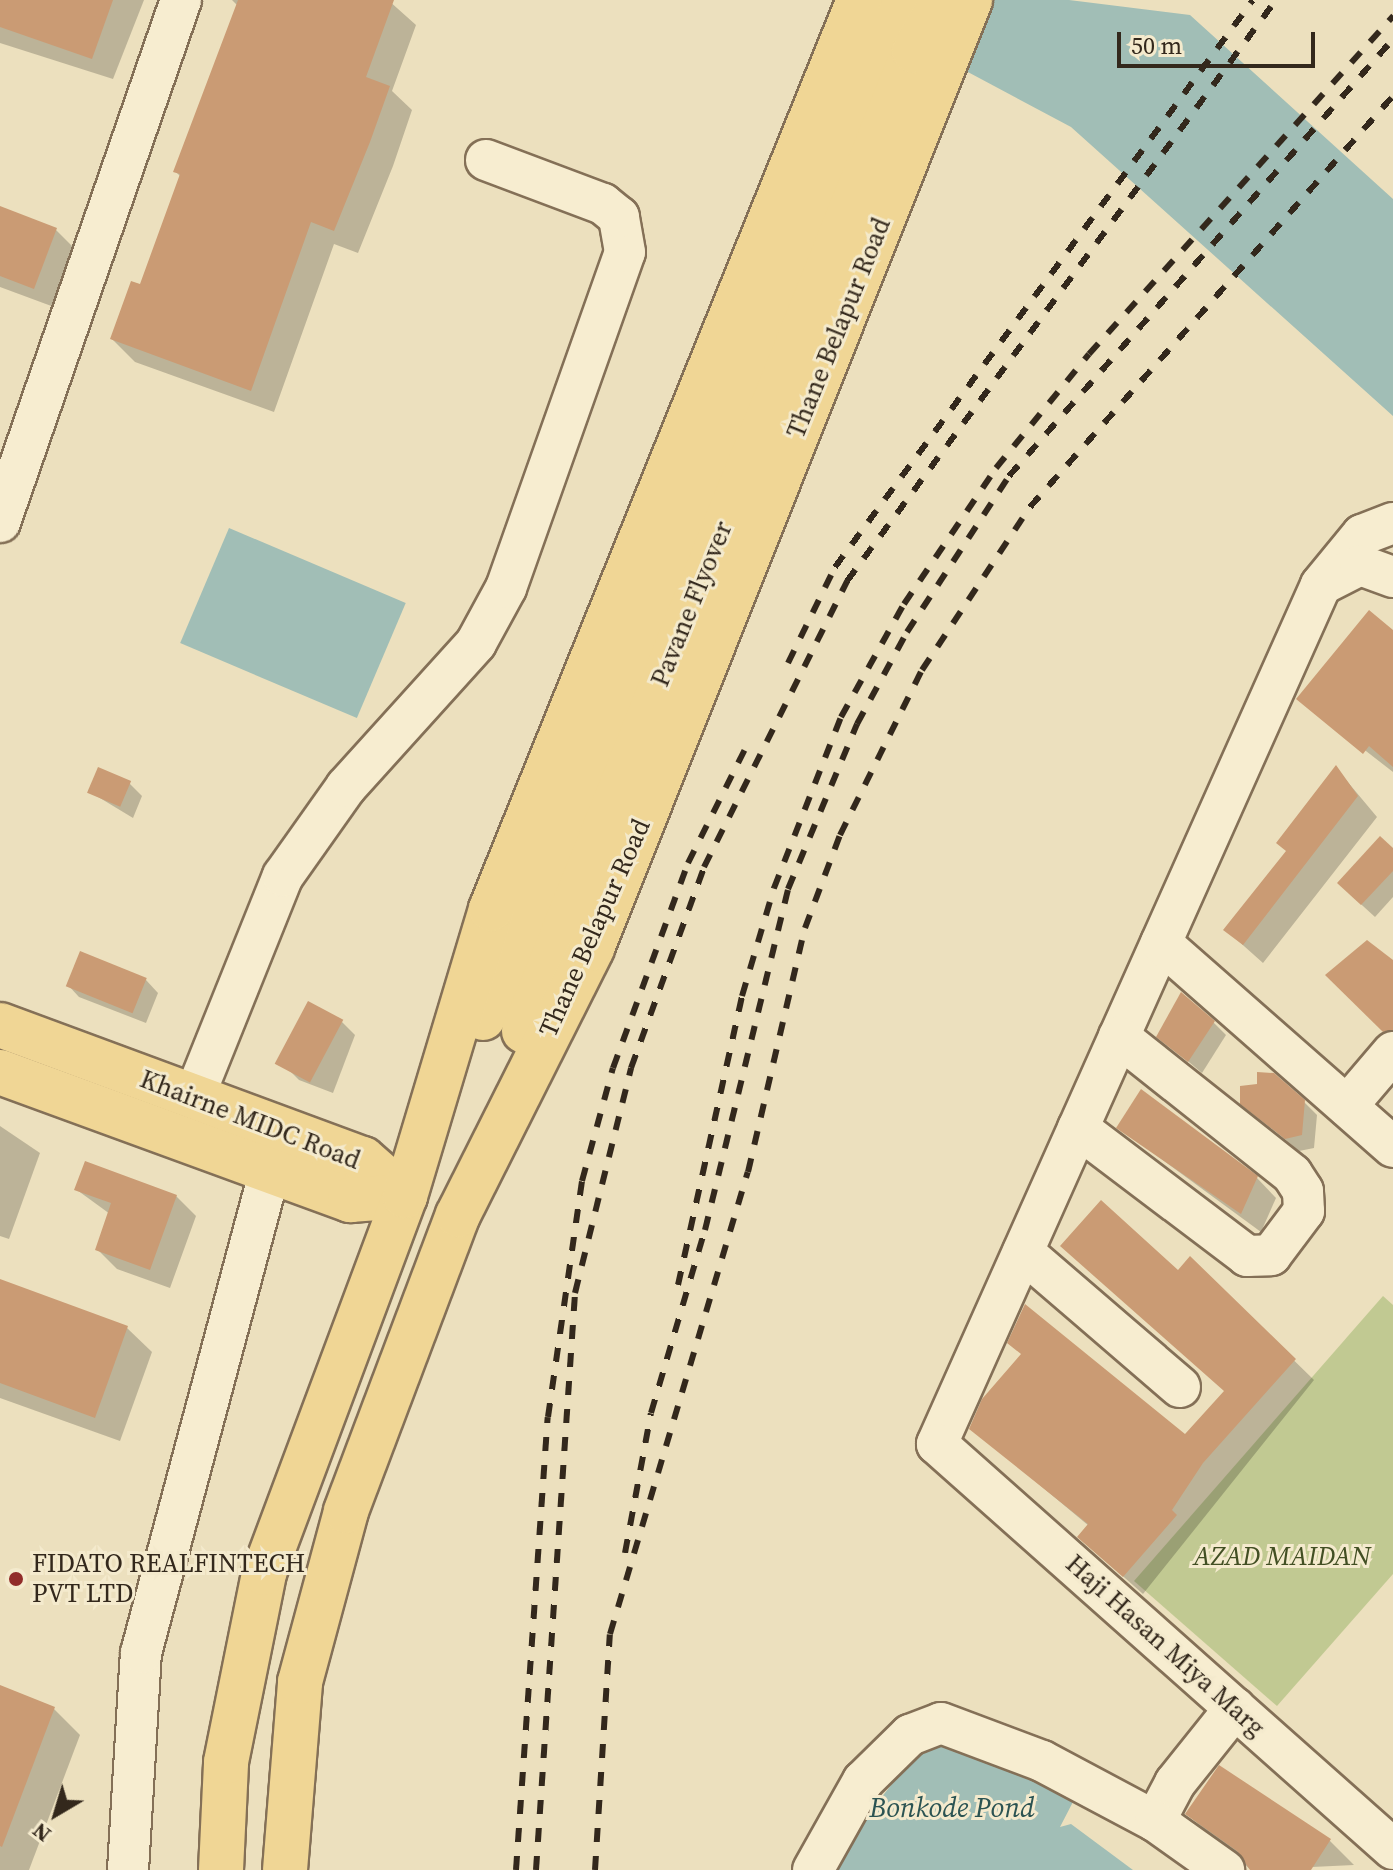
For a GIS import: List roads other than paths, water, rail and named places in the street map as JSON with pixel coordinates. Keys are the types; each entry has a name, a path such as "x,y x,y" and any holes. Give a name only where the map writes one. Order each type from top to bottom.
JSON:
{"main road":[{"path":"221,1870 226,1762 264,1573 405,1196 491,909 859,0"},
{"name":"Pavane Flyover","path":"458,1215 542,929 901,0"},
{"name":"Pavane Flyover","path":"405,1196 542,929 914,51 944,0"},
{"name":"Thane Belapur Road","path":"285,1870 291,1757 318,1593 458,1215 592,948 970,0"},
{"name":"Khairne MIDC Road","path":"0,1025 363,1159 405,1196"},
{"name":"Khairne MIDC Road","path":"0,1072 350,1200 405,1196"}],"street":[{"path":"0,522 181,0"},
{"path":"194,1097 283,876 346,787 476,643 506,588 625,252 619,217 603,204 486,160"},
{"path":"1180,1387 1023,1252 1321,585 1362,535 1393,523"},
{"path":"1321,585 1360,565 1393,577"},
{"path":"1161,943 1393,1147"},
{"path":"1078,1128 1247,1256 1271,1255 1304,1211 1303,1191 1292,1174 1119,1037"},
{"path":"1347,1106 1393,1052"},
{"path":"128,1870 141,1653 282,1129"},
{"name":"Haji Hasan Miya Marg","path":"1023,1252 937,1444 1393,1849"},
{"path":"1155,1821 1175,1783 1235,1708"},
{"path":"813,1870 863,1781 910,1735 941,1723 1042,1761 1155,1821 1224,1870"}],"water":[{"path":"833,0 1069,0 1190,15 1393,199 1393,416 1071,127"},
{"path":"229,528 406,603 357,718 180,643"},
{"name":"Bonkode Pond","path":"953,1740 1075,1798 1060,1827 1071,1824 1133,1870 825,1870 916,1753"}],"railway":[{"path":"788,663 835,567 1253,0"},
{"path":"536,1870 575,1293 631,1068 704,867 847,581 1276,0"},
{"path":"678,1285 742,996 774,888 841,717 904,604 996,468 1089,354 1393,16"},
{"path":"625,1553 651,1413 705,1230 788,889 857,724 907,632 1009,476 1393,39"},
{"path":"595,1870 610,1634 748,1172 805,928 840,835 922,670 1030,507 1393,96"},
{"path":"516,1870 548,1417 582,1181 613,1068 688,863 747,745"}],"place":[{"name":"FIDATO REALFINTECH PVT LTD","path":"16,1579"}],"park label":[{"name":"AZAD MAIDAN","path":"1282,1557"}]}
